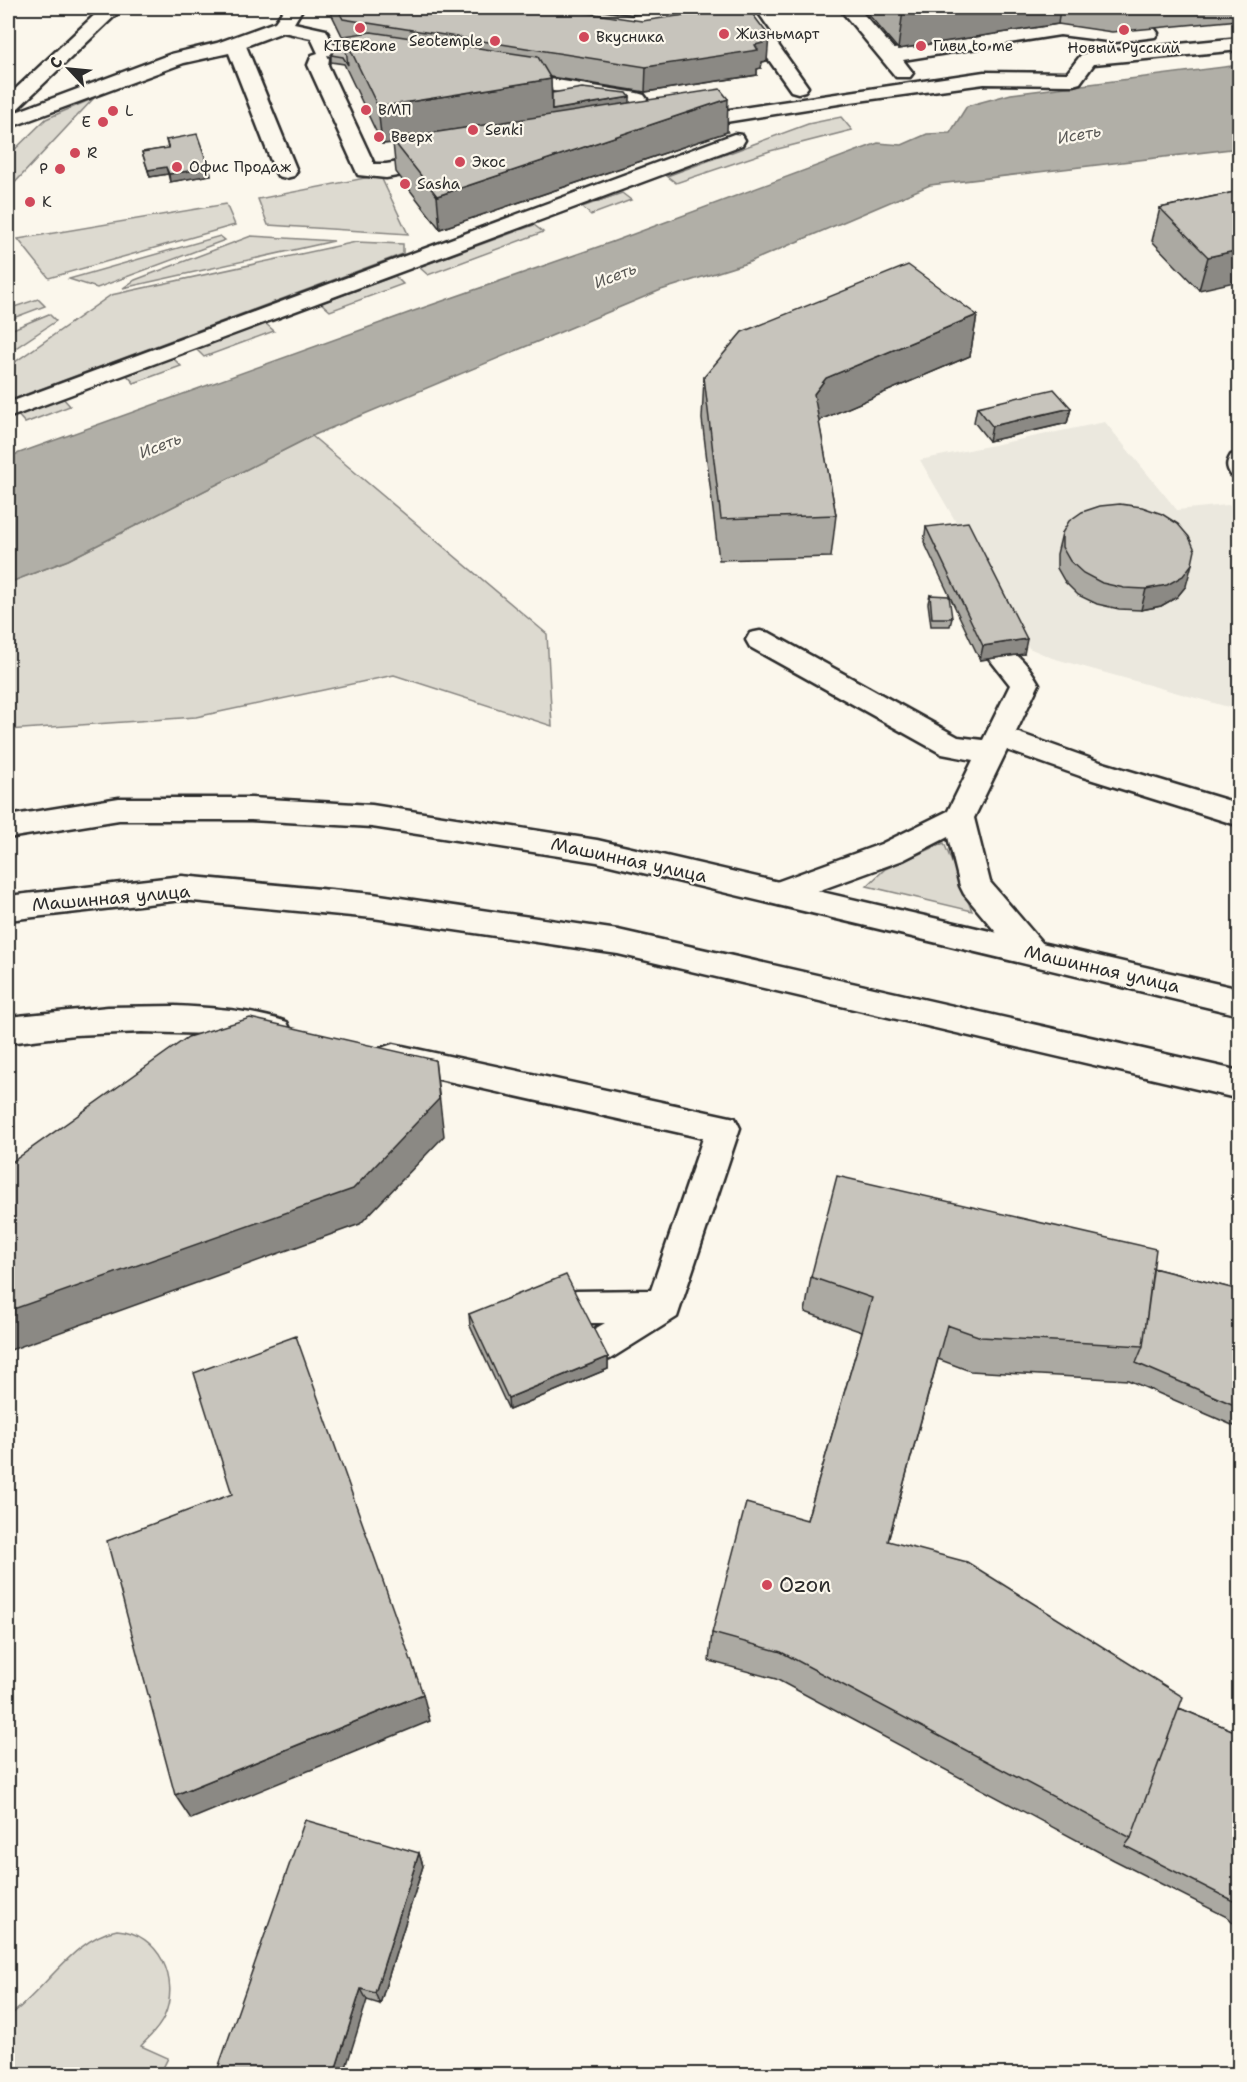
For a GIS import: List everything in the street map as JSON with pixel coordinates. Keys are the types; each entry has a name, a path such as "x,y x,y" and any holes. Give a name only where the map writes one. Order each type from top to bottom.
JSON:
{"street":[{"path":"8,107 113,8"},
{"path":"8,122 178,58 230,48 282,26 294,8"},
{"path":"555,8 631,22 705,9 728,8"},
{"path":"741,8 798,87"},
{"path":"848,8 915,86"},
{"path":"282,26 319,34 325,49 371,57"},
{"path":"895,63 1060,44 1089,44 1116,36 1163,32"},
{"path":"665,126 915,86 984,78 1073,78 1088,59 1239,44"},
{"path":"230,48 286,171"},
{"path":"319,59 318,65 366,170 386,171 456,159"},
{"path":"487,75 637,99"},
{"path":"8,411 734,140"},
{"path":"1239,461 1239,469"},
{"path":"760,640 952,747 996,745 1096,752 1239,791"},
{"path":"779,893 892,852 959,818 1025,684 1002,657"},
{"path":"1030,748 1239,815"},
{"name":"Машинная улица","path":"8,827 119,809 251,809 372,816 597,851 1239,1002"},
{"path":"959,818 975,886 1032,953"},
{"name":"Машинная улица","path":"8,908 182,888 385,908 618,942 1239,1085"},
{"path":"8,1030 135,1018 245,1025 302,1037"},
{"path":"185,1055 190,1021"},
{"path":"359,1050 723,1128 664,1306 597,1347"},
{"path":"576,1307 664,1306"}],"shaded area":[{"path":"94,98 8,190 8,156 46,119"},
{"path":"841,117 852,130 770,151 676,183 667,176 808,124"},
{"path":"380,175 408,234 268,225 258,199"},
{"path":"622,193 631,200 591,215 582,207"},
{"path":"226,204 235,225 49,278 18,239"},
{"path":"534,225 543,232 428,275 419,267"},
{"path":"220,236 225,240 97,288 69,279"},
{"path":"251,236 334,241 123,288 135,280"},
{"path":"356,242 403,244 403,254 8,401 8,367 111,295"},
{"path":"395,276 403,284 330,311 321,303"},
{"path":"38,299 45,306 8,320 8,309"},
{"path":"49,314 56,321 8,353 8,331"},
{"path":"265,323 274,331 204,357 196,349"},
{"path":"172,357 181,366 134,383 126,374"},
{"path":"63,398 70,406 25,423 17,414"},
{"path":"1105,422 1177,510 1227,505 1239,507 1239,710 1052,658 1029,648 920,460"},
{"path":"312,436 547,634 552,726 394,675 196,717 8,730 8,583 68,560"},
{"path":"944,843 972,911 867,886 885,869"},
{"path":"117,1930 132,1933 155,1949 168,1974 169,2003 164,2017 157,2029 141,2046 168,2058 160,2074 8,2074 8,2017 22,2006 73,1954 101,1935"}],"water":[{"name":"Исеть","path":"1239,65 1239,148 930,185 747,263 661,290 312,436 68,560 8,583 8,457 612,242 878,143 902,145 927,134 950,133 967,106 1011,94"}],"building":[{"path":"337,8 554,8 642,21 748,8 769,36 759,37 763,43 755,45 758,50 646,67 343,19"},
{"path":"371,32 538,57 551,79 378,107 344,36"},
{"path":"336,48 346,49 348,65 343,57 331,55"},
{"path":"582,88 627,93 630,97 552,110 552,93"},
{"path":"720,89 728,99 437,196 392,139"},
{"name":"Офис Продаж","path":"197,134 209,168 169,174 166,167 148,170 142,152 169,148 166,140"},
{"path":"1239,191 1239,250 1208,257 1160,208"},
{"path":"908,265 977,315 826,378 814,394 836,515 721,519 704,377 742,332"},
{"path":"1054,389 1071,408 992,426 977,407"},
{"path":"1120,504 1142,507 1162,514 1178,524 1189,537 1195,550 1192,564 1183,576 1167,585 1146,589 1124,588 1102,583 1083,573 1070,561 1062,547 1062,533 1069,521 1082,512 1100,506"},
{"path":"968,522 1027,639 983,646 926,527"},
{"path":"930,595 949,596 952,618 932,618"},
{"path":"250,1018 435,1060 439,1099 353,1189 8,1311 8,1165 188,1037"},
{"path":"837,1176 1156,1249 1143,1346 981,1337 947,1325 888,1541 967,1562 1183,1697 1131,1838 781,1652 712,1633 746,1503 807,1520 872,1298 811,1277"},
{"path":"1153,1268 1239,1290 1239,1407 1136,1363 1143,1346"},
{"path":"566,1275 608,1357 508,1398 469,1314"},
{"path":"296,1336 423,1694 175,1795 107,1541 232,1494 194,1373"},
{"path":"1179,1708 1239,1733 1239,1904 1125,1846 1131,1838"},
{"path":"305,1820 419,1853 375,1993 361,1989 334,2074 216,2074"}],"place":[{"name":"KIBERone","path":"360,28"},
{"name":"Новый Русский","path":"1124,30"},
{"name":"Жизньмарт","path":"724,34"},
{"name":"Вкусника","path":"584,37"},
{"name":"Seotemple","path":"495,41"},
{"name":"Гиви to me","path":"921,46"},
{"name":"ВМП","path":"366,110"},
{"name":"L","path":"113,111"},
{"name":"E","path":"103,122"},
{"name":"Senki","path":"473,130"},
{"name":"Вверх","path":"379,137"},
{"name":"R","path":"75,153"},
{"name":"Экос","path":"460,162"},
{"name":"Офис Продаж","path":"177,167"},
{"name":"P","path":"60,169"},
{"name":"Sasha","path":"405,184"},
{"name":"K","path":"30,202"},
{"name":"Ozon","path":"767,1585"}]}
